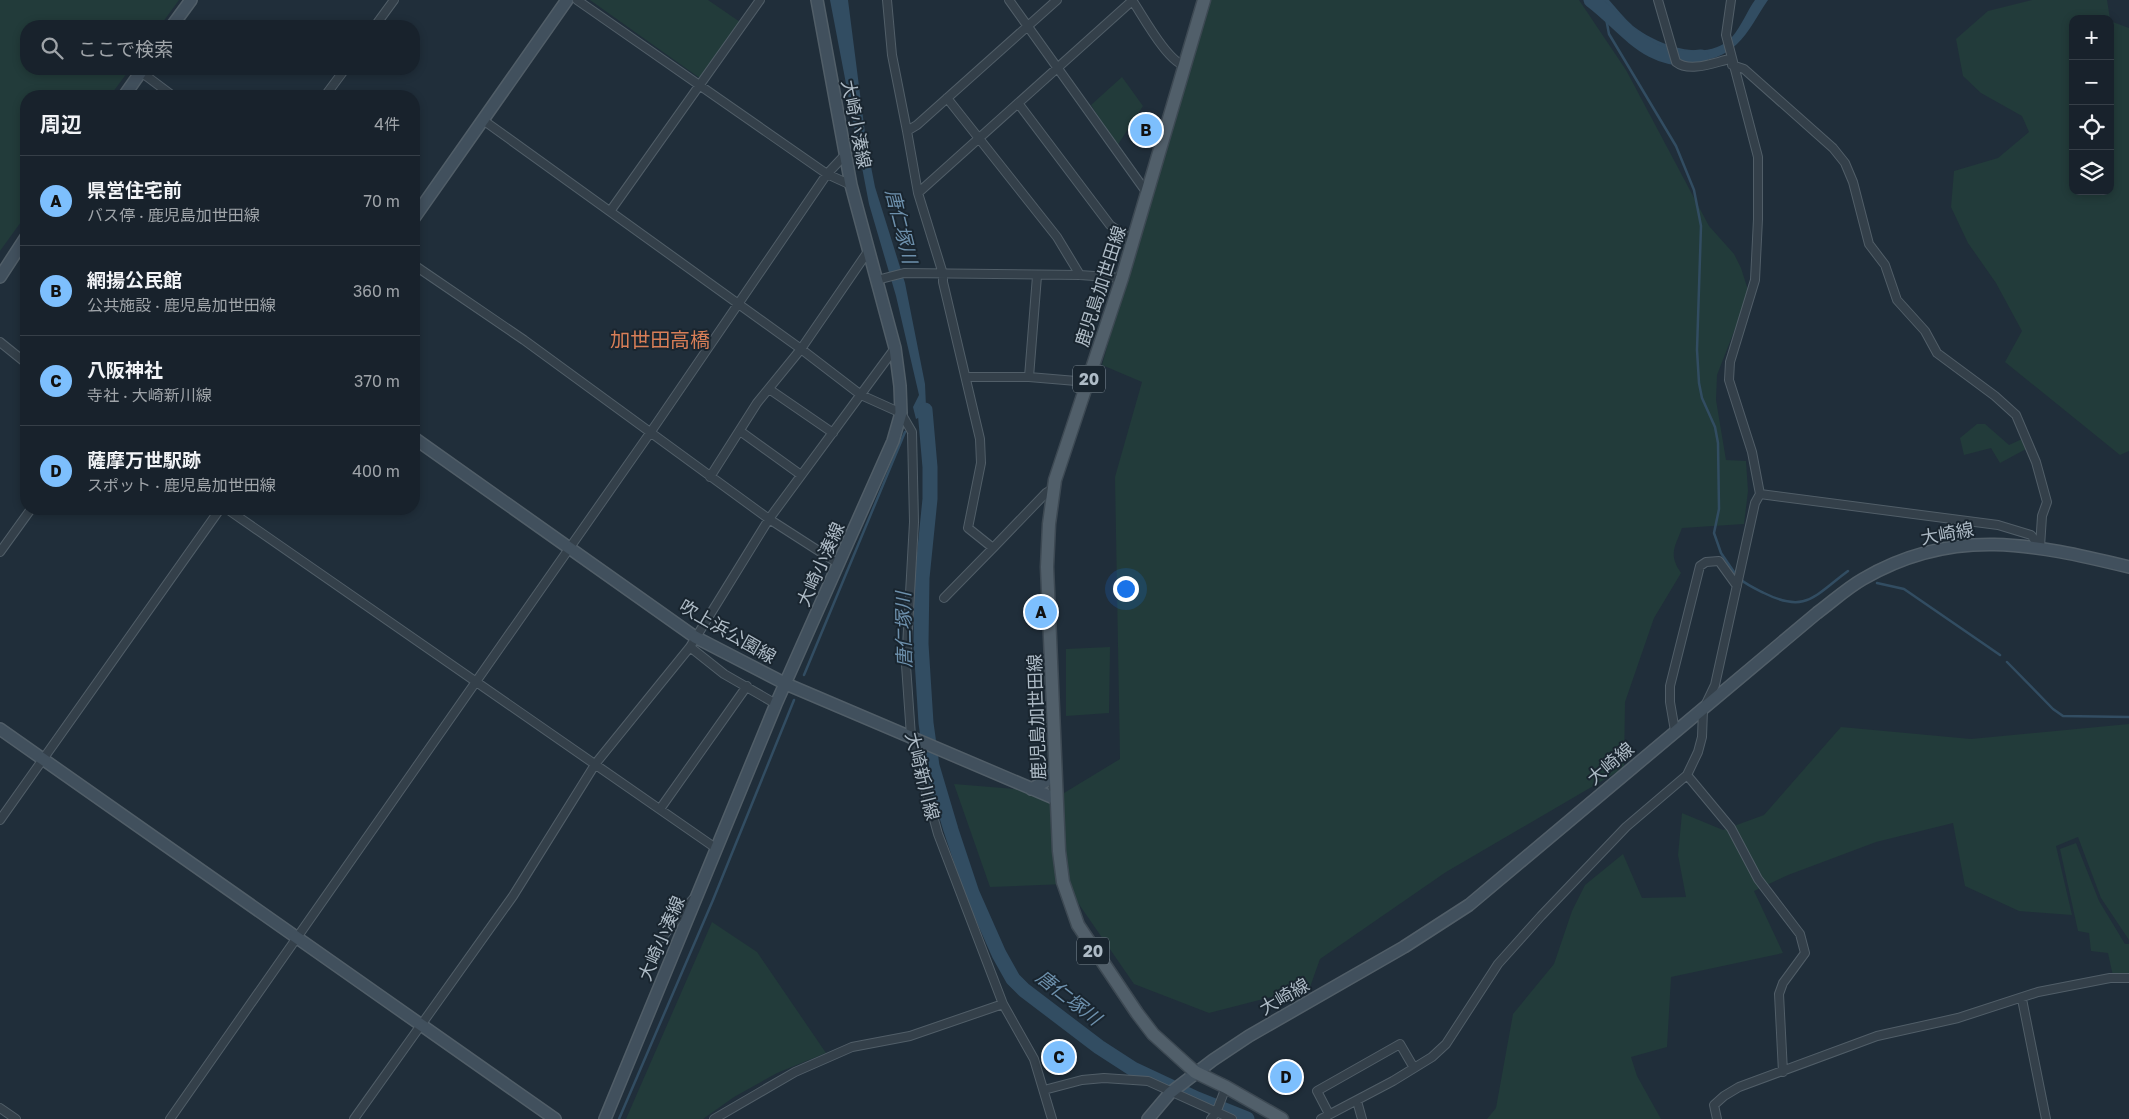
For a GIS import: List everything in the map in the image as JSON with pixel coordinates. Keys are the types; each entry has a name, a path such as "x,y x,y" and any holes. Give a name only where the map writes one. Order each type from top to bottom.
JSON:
{"main road":[{"name":"鹿児島加世田線","path":"1204,0 1122,278 1066,442 1054,488 1049,524 1047,566 1056,799 1063,882 1078,925 1136,1014 1153,1034 1195,1072 1224,1093 1282,1119"}],"street":[{"path":"176,20 191,0"},
{"path":"379,20 394,0"},
{"path":"420,209 567,0"},
{"path":"577,0 827,174 851,185"},
{"path":"611,210 760,0"},
{"name":"大崎小湊線","path":"605,1119 776,704 893,441 901,413 895,348 882,279 869,250 844,156 816,0"},
{"path":"887,0 892,55 918,193 943,274 943,282 978,430 981,463 968,528 994,548"},
{"path":"1009,0 1147,193"},
{"path":"907,131 1028,28 1057,0"},
{"path":"918,193 1058,69 1132,0 1166,50 1179,65 1186,66"},
{"path":"1658,0 1676,62 1681,66 1696,66 1731,60 1744,69 1833,148 1845,163 1853,182 1869,244 1885,265 1897,300 1925,331 1937,353 1995,396 2016,415 2036,462 2047,502 2042,516 2040,547"},
{"path":"1321,1119 1414,1068 1432,1057 1446,1044 1498,964 1626,827 1687,775 1695,762 1700,744 1703,710 1715,685 1755,503 1760,494 1752,452 1729,380 1730,362 1754,280 1758,219 1758,157 1731,60 1726,35 1731,0"},
{"path":"128,90 139,75"},
{"path":"148,75 166,90"},
{"path":"329,90 341,75"},
{"path":"947,98 980,137 1057,237 1080,276"},
{"path":"1018,103 1110,225 1133,241"},
{"path":"483,120 611,210 861,395 901,413"},
{"path":"170,1119 739,304 827,174 844,156"},
{"path":"0,277 20,246"},
{"path":"710,477 769,389 801,349 869,250"},
{"path":"420,269 524,340 769,519 839,564"},
{"path":"882,279 904,272 1122,278"},
{"path":"1029,377 1037,276"},
{"path":"0,342 20,358"},
{"path":"354,1119 513,896 596,763 692,642 769,519 895,348"},
{"path":"966,377 1029,377 1088,382"},
{"path":"769,389 833,433"},
{"name":"大崎新川線","path":"901,413 912,432 914,473 914,522 906,665 915,738 938,834 1003,1004 1034,1059 1052,1119"},
{"path":"740,431 801,475"},
{"name":"吹上浜公園線","path":"420,442 568,548 692,642 1056,799"},
{"path":"944,598 1046,493 1054,488"},
{"path":"1760,494 1998,525 2031,535 2040,547"},
{"path":"0,552 27,515"},
{"path":"0,820 216,515"},
{"path":"236,515 475,683 596,763 717,849"},
{"name":"大崎線","path":"1148,1119 1182,1082 1249,1036 1404,947 1469,905 1817,613 1862,579 1921,554 1963,546 2003,544 2040,547 2129,567"},
{"path":"1676,731 1670,702 1670,686 1700,566 1706,562 1719,561 1737,586"},
{"path":"692,642 724,674 776,704"},
{"path":"660,809 747,686"},
{"path":"0,729 421,1025 543,1115 555,1119"},
{"path":"1031,788 1046,780 1055,768"},
{"path":"1687,775 1731,828 1758,879 1797,930 1803,941 1805,953 1783,983 1779,994 1783,1072"},
{"path":"662,938 700,890"},
{"path":"1717,1119 1714,1105 1739,1087 1877,1036 1958,1018 2022,999 2038,992 2083,983 2129,978"},
{"path":"2022,999 2046,1119"},
{"path":"714,1119 795,1072 852,1047 910,1036 1003,1004"},
{"path":"1329,1114 1317,1091 1400,1044 1414,1068"},
{"path":"1044,1090 1082,1080 1104,1078 1148,1081 1215,1114 1232,1119"},
{"path":"1215,1114 1224,1093"},
{"path":"1357,1100 1362,1119"},
{"path":"0,1108 16,1119"}],"green space":[{"path":"0,0 179,0 164,20 20,20 20,75 126,75 114,90 20,90 20,223 0,251"},
{"path":"590,0 708,0 743,24 701,79"},
{"path":"1204,0 1579,0 1626,70 1709,226 1734,254 1741,268 1749,293 1717,375 1716,400 1726,460 1746,461 1748,491 1744,524 1682,528 1674,550 1675,561 1681,573 1654,618 1625,702 1624,768 1446,872 1320,959 1310,987 1209,1013 1134,984 1065,884 990,887 954,784 1064,793 1120,759 1115,477 1142,382 1102,365"},
{"path":"2032,0 2107,0 2109,15 2069,15 2069,195 2114,195 2114,22 2129,28 2129,451 2120,455 2005,362 2022,331 1996,283 1968,243 1951,207 1954,171 1998,158 2029,132 2022,116 1981,93 1963,76 1956,39 1988,11"},
{"path":"1122,77 1143,106 1117,146 1091,105"},
{"path":"1977,424 1985,424 2009,445 2022,439 2026,449 2000,463 1991,448 1964,455 1960,438"},
{"path":"1110,647 1109,713 1066,716 1066,649"},
{"path":"2129,724 2129,940 2101,898 2078,837 2056,846 2072,915 2019,911 1965,886 1953,823 1876,842 1788,875 1754,891 1783,953 1671,977 1667,1047 1631,1057 1637,1076 1661,1119 1487,1119 1496,1108 1513,1014 1554,964 1572,911 1585,885 1623,854 1642,898 1686,897 1678,855 1682,813 1723,830 1764,815 1841,727 1971,739"},
{"path":"2076,843 2099,901 2125,944 2129,944 2129,975 2113,976 2108,953 2091,951 2089,933 2078,931 2060,849"},
{"path":"712,922 757,952 826,1053 777,1073 734,1097 703,1119 626,1119"}],"water":[{"path":"830,0 848,0 866,141 875,187 905,283 925,384 927,430 920,417 916,419 913,407 919,395 896,296 869,204"},
{"path":"1599,0 1609,0 1633,26 1655,40 1682,49 1696,50 1722,45 1735,33 1755,0 1768,0 1737,44 1719,56 1701,60 1682,58 1663,51 1628,27"}],"waterway":[{"path":"1591,0 1652,50 1667,56 1683,58 1701,57"},
{"path":"1605,13 1609,34 1676,146 1694,190 1701,226 1697,350 1699,383 1702,398 1715,427 1718,443 1719,509 1714,533 1721,553 1736,575"},
{"name":"唐仁塚川","path":"925,410 930,467 930,499 922,578 921,644 926,723 932,766 951,830 972,893 999,954 1013,979 1024,990 1099,1047 1133,1069 1197,1099 1247,1119"},
{"path":"804,675 905,432"},
{"path":"1740,579 1778,599 1800,602 1818,594 1848,571"},
{"path":"1877,583 1904,589 2000,655"},
{"path":"2007,662 2053,709 2063,716 2129,717"},
{"path":"619,1119 713,900 794,700"}],"place":[{"name":"網揚公民館","path":"1146,130"},
{"name":"県営住宅前","path":"1041,612"},
{"name":"八阪神社","path":"1059,1057"},
{"name":"薩摩万世駅跡","path":"1286,1077"}],"district":[{"name":"加世田高橋","path":"660,339"}]}
